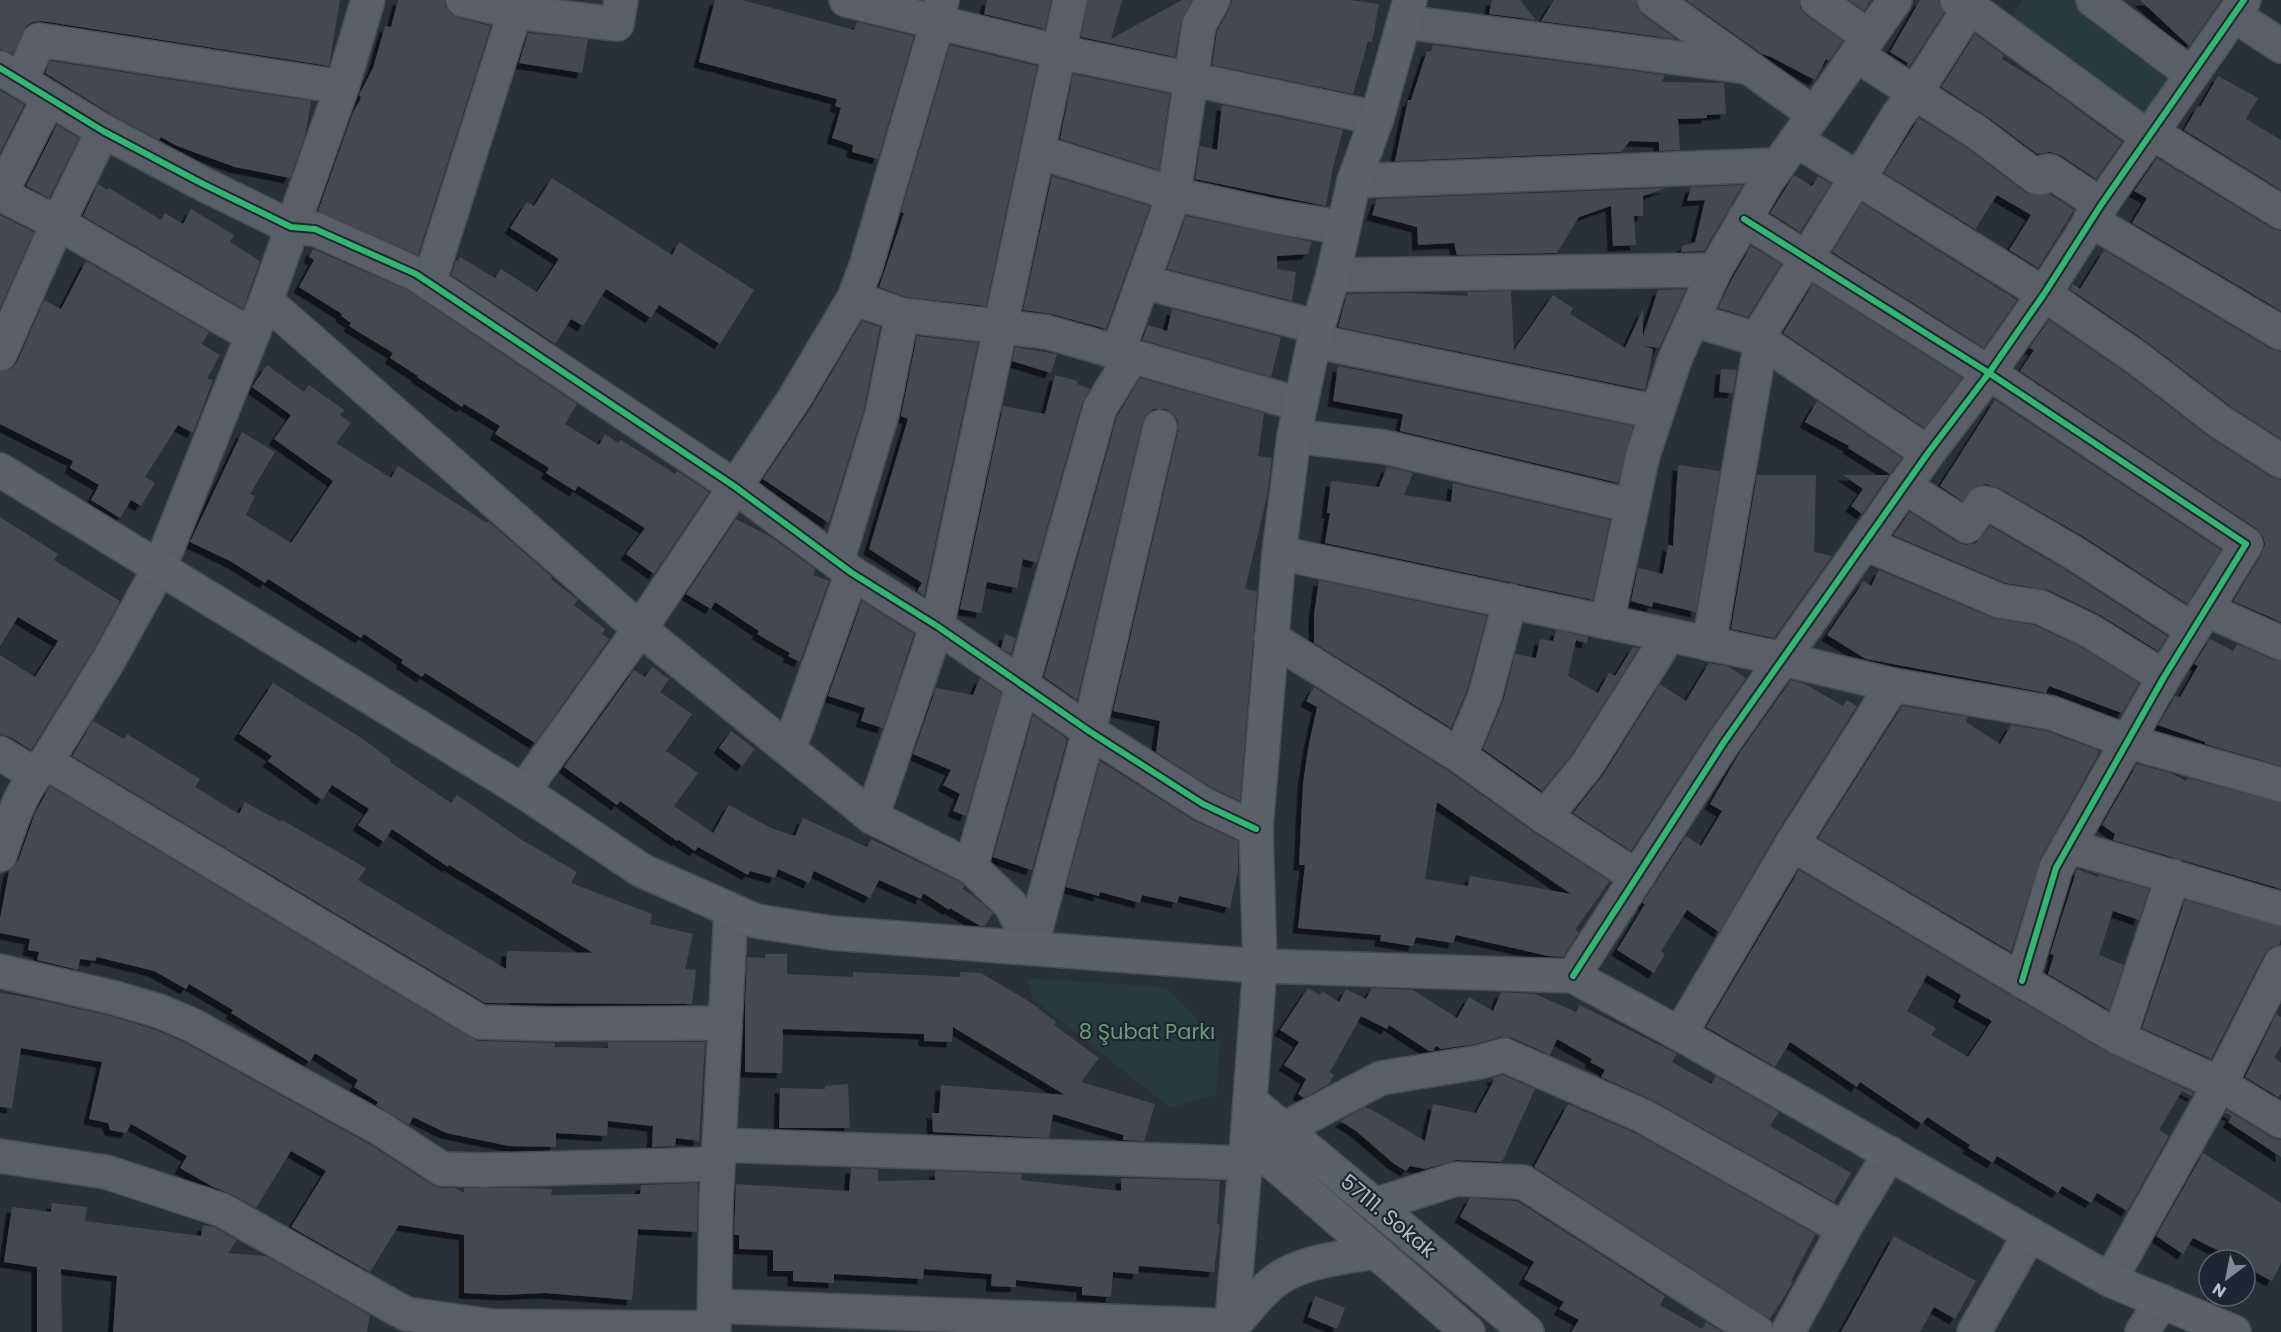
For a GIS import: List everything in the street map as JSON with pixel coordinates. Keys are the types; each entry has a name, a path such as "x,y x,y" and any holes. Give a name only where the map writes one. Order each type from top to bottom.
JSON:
{"main road":[{"path":"1408,11 1377,118 1354,182 1296,420 1279,553 1256,829 1260,966 1246,1152 1376,1252 1468,1332"},
{"path":"0,470 523,790 641,870 756,921 832,933 1260,966 1573,976 1680,1034 2110,1280 2234,1332"},
{"name":"57111. Sokak","path":"1250,1101 1527,1332"}],"street":[{"path":"0,855 12,818 40,768 110,658 159,569 266,301 342,87 368,0"},
{"path":"463,0 515,12 617,24 621,0"},
{"path":"872,817 937,626 1070,0"},
{"path":"971,867 1100,408 1125,354 1143,282 1174,194 1199,25 1212,0"},
{"path":"1654,0 1746,67 1796,140 2044,294 2137,358 2218,421 2281,461"},
{"path":"1817,0 1862,46 1915,93 1978,133 2036,177 2041,178 2046,171 2050,171 2095,212 2281,333"},
{"path":"1607,622 1642,455 1675,359 1715,270 1744,219 1796,140 1895,0"},
{"path":"2092,0 2191,74"},
{"path":"857,1 940,12 1060,52 1377,118"},
{"path":"1709,644 1763,329 1856,178 1870,161 1898,115 1915,93 1964,3 2149,135 2281,212"},
{"path":"1573,976 1724,742 1904,486 1989,373 2044,294 2095,212 2239,8 2281,46"},
{"path":"1408,11 1746,67"},
{"path":"429,283 515,12"},
{"path":"523,790 640,629 794,399 854,298 866,266 940,12"},
{"path":"342,87 39,40 10,75 103,132 291,227 315,229 416,274 734,486 844,567 937,626 1089,731 1203,804 1256,829"},
{"path":"49,98 0,195 58,223 251,335"},
{"path":"0,354 58,223 103,132"},
{"path":"1354,182 1796,140"},
{"path":"1039,152 1174,194 1269,215 1343,228"},
{"path":"1744,219 1989,373 2246,544 2164,676 2056,868 2022,981"},
{"path":"1333,275 1715,270"},
{"path":"1143,282 1316,334 1657,412"},
{"path":"854,298 902,315 1047,332 1125,354 1296,420 1385,447 1632,506"},
{"path":"266,301 640,629 872,817 971,867 1011,905 1031,947"},
{"path":"789,748 844,567 882,414 902,315"},
{"path":"1693,320 1760,340 1928,453"},
{"path":"1031,947 1089,731 1160,427"},
{"path":"1904,486 1965,526 1983,503 1989,504 2199,620 2281,643"},
{"path":"1864,543 2000,601 2040,607 2090,631 2164,676"},
{"path":"1279,553 1783,659 1893,686 2052,713 2126,741 2281,785"},
{"path":"1460,756 1485,696 1510,601"},
{"path":"1545,817 1587,765 1670,635"},
{"path":"1271,638 1460,756 1545,817 1637,877"},
{"path":"1680,1034 1792,844 1893,686"},
{"path":"0,753 40,768 480,1022 725,1023"},
{"path":"1792,844 2119,1038 2277,1113"},
{"path":"2068,846 2281,909"},
{"path":"2119,1038 2174,876"},
{"path":"714,1322 719,1154 731,910"},
{"path":"2110,1280 2220,1084 2281,963"},
{"path":"0,971 115,998 159,1011 192,1025 381,1129 442,1169 484,1170 719,1154 1246,1152 1232,1329"},
{"path":"1284,1130 1381,1078 1480,1062 1504,1055 1643,1116 1844,1229"},
{"path":"1788,1332 1844,1229 1890,1153"},
{"path":"0,1156 106,1172 222,1210 401,1323 492,1326 714,1322 1232,1329"},
{"path":"1375,1205 1456,1179 1523,1182 1756,1332"},
{"path":"1974,1332 2030,1234"},
{"path":"1232,1329 1261,1294 1285,1275 1327,1261 1376,1252"},
{"path":"2142,1332 2162,1301"}],"green space":[{"path":"2023,0 2074,0 2177,76 2142,124 2006,24"},
{"name":"8 Şubat Parkı","path":"1027,978 1165,987 1220,1041 1216,1095 1170,1108 1033,999"}],"building":[{"path":"0,0 340,0 329,66 42,21 26,26 13,54 0,49"},
{"path":"398,0 445,0 445,6 451,14 491,26 418,255 318,211 353,112 361,98 359,95 373,68 385,26 391,27"},
{"path":"715,0 742,0 854,30 857,22 914,36 878,159 852,152 853,145 832,138 841,108 835,106 837,99 699,62"},
{"path":"987,0 1051,0 1045,29 984,14"},
{"path":"1088,0 1122,0 1111,39 1182,0 1192,0 1181,22 1175,57 1081,37"},
{"path":"1232,0 1350,0 1379,4 1372,42 1368,41 1353,94 1212,65 1217,31"},
{"path":"1492,0 1520,0 1536,20 1489,14"},
{"path":"1554,0 1636,0 1637,8 1643,15 1676,39 1541,21"},
{"path":"1686,0 1799,0 1800,8 1806,15 1843,41 1829,61 1826,59 1815,80 1762,54"},
{"path":"1849,0 1871,0 1864,11"},
{"path":"1920,0 1938,0 1944,13 1909,67 1908,63 1890,52"},
{"path":"2140,0 2221,0 2189,46"},
{"path":"528,33 588,39 582,73 519,63"},
{"path":"1975,34 2004,55 2002,59 2049,88 2122,142 2096,179 2060,155 2050,152 2037,154 1989,118 1941,87"},
{"path":"950,45 1037,66 986,306 906,297 879,287 904,213 901,212"},
{"path":"1433,45 1665,75 1662,82 1724,83 1726,114 1707,115 1707,118 1678,119 1680,150 1659,151 1659,142 1630,141 1621,152 1395,161 1408,100 1411,100 1427,51 1431,51"},
{"path":"50,61 311,101 305,136 290,178 235,167 177,146 161,137 159,140 112,115 45,73"},
{"path":"1073,74 1170,94 1159,170 1060,139"},
{"path":"2218,76 2258,98 2246,119 2281,140 2281,190 2184,130"},
{"path":"0,90 24,105 0,153"},
{"path":"1222,105 1343,130 1326,206 1195,179 1200,146 1217,150"},
{"path":"1919,118 1967,148 2025,192 2038,196 2050,194 2074,210 2038,268 2009,250 2031,215 1997,195 1975,229 1884,173"},
{"path":"57,125 79,138 49,198 26,186"},
{"path":"2157,158 2271,228 2281,231 2281,311 2132,223 2147,198 2134,191"},
{"path":"1794,175 1812,186 1818,176 1831,184 1800,232 1770,213"},
{"path":"1052,176 1150,206 1106,329 1052,314 1023,310"},
{"path":"552,178 672,255 679,242 754,290 720,344 659,305 651,318 606,289 583,326 571,319 555,344 451,275 456,260 458,261 460,257 495,278 501,269 537,292 559,259 510,228 527,202 534,206"},
{"path":"98,184 107,190 109,188 161,220 165,213 183,224 191,209 234,235 230,242 260,261 243,309 83,216"},
{"path":"1743,185 1704,251 1681,252 1682,246 1695,242 1705,200 1687,201 1691,187"},
{"path":"1666,188 1643,196 1643,216 1634,216 1636,245 1613,246 1611,206 1579,217 1557,253 1457,255 1454,243 1418,245 1417,227 1372,215 1377,199"},
{"path":"1862,203 2017,300 1984,348 1832,252"},
{"path":"0,215 34,232 0,308"},
{"path":"1186,216 1312,242 1308,254 1277,256 1277,269 1296,272 1292,301 1167,269"},
{"path":"1751,246 1781,264 1748,317 1718,308"},
{"path":"313,249 407,290 577,404 565,424 599,445 605,434 618,443 621,440 675,474 677,471 709,492 654,574 626,554 645,528 578,486 575,491 546,473 549,468 495,434 500,426 464,404 462,407 417,377 390,358 393,353 349,326 351,323 341,316 342,314 299,287 314,260 309,257"},
{"path":"2104,250 2271,349 2281,352 2281,439 2230,406 2148,343 2070,289 2073,284 2080,289"},
{"path":"86,261 209,332 202,344 220,355 207,379 213,380 193,433 178,425 145,477 155,483 141,506 131,500 120,518 91,500 99,485 70,468 73,461 0,424 0,372 11,369 17,362 44,300 61,309"},
{"path":"1813,284 1962,378 1924,428 1783,333"},
{"path":"1686,289 1659,348 1643,346 1653,349 1645,390 1338,327 1347,294 1408,293 1468,296 1467,292 1511,291 1514,350 1553,295 1573,308 1570,314 1625,348 1643,309 1643,336 1658,290"},
{"path":"1172,309 1281,337 1271,377 1142,340 1148,325 1167,331"},
{"path":"2049,320 2126,373 2209,437 2271,477 2281,480 2281,622 2233,601 2265,544 2263,536 2257,529 2020,371 2034,350 2029,348"},
{"path":"862,321 880,327 864,409 829,523 763,479 810,409"},
{"path":"917,336 978,343 924,596 917,591 922,583 869,549 908,419 901,416"},
{"path":"1015,347 1057,354 1051,373 1012,361"},
{"path":"267,365 304,392 309,385 344,410 340,415 351,423 336,443 391,478 398,466 487,523 488,521 552,577 551,579 578,600 574,605 605,629 602,634 609,639 535,743 425,673 422,677 401,663 403,660 364,634 361,638 268,579 265,583 232,562 190,542 242,432 275,452 250,494 255,496 246,515 291,543 333,481 274,439 291,415 252,387"},
{"path":"1338,366 1633,426 1618,483 1400,431 1403,414 1333,401"},
{"path":"1721,369 1737,370 1733,393 1719,392"},
{"path":"1055,375 1078,381 1077,384 1090,389 1082,403 1037,563 1023,559 1017,588 987,582 981,613 960,609 1003,406 1045,414"},
{"path":"1140,378 1264,413 1258,456 1272,458 1267,496 1245,589 1257,591 1240,801 1212,788 1156,752 1160,721 1113,711 1178,431 1178,421 1165,409 1154,409 1146,415 1142,423 1077,700 1044,677 1117,416"},
{"path":"1995,400 2221,550 2187,604 2084,537 1999,488 1986,484 1976,486 1962,501 1940,486"},
{"path":"1817,401 1902,458 1890,474 1848,448 1849,446 1805,422"},
{"path":"1678,465 1720,471 1696,612 1653,602 1652,607 1631,601 1638,568 1663,574 1668,545 1673,546"},
{"path":"1387,467 1413,473 1404,495 1451,502 1453,483 1610,520 1593,600 1325,543 1330,513 1327,513 1331,481 1379,487"},
{"path":"1757,475 1816,475 1814,552 1832,556 1774,638 1731,629"},
{"path":"1843,475 1889,475 1862,514 1851,506 1863,489"},
{"path":"1910,512 1965,545 1976,543 1990,526 2064,569 2167,636 2158,651 2100,615 2048,590 2005,583 1893,535"},
{"path":"0,517 58,554 54,560 120,601 94,649 31,750 10,737 0,734 0,655 35,677 58,641 18,617 0,646"},
{"path":"736,519 771,537 815,569 813,575 829,581 800,662 788,656 790,653 757,634 759,631 715,602 711,609 686,594"},
{"path":"1879,570 1993,618 2034,625 2081,647 2139,683 2122,713 2049,686 2046,693 1866,659 1827,635 1864,581 1871,586"},
{"path":"1319,580 1487,616 1467,690 1451,728 1314,643 1314,614"},
{"path":"862,601 914,634 883,728 861,721 865,708 828,696"},
{"path":"1556,630 1588,637 1587,643 1576,640 1568,676 1598,693 1609,673 1615,676 1633,647 1639,648 1572,754 1542,791 1483,749 1503,701 1515,654 1536,658 1540,639 1553,641"},
{"path":"1005,634 1016,638 1011,654 1001,648"},
{"path":"2210,639 2233,651 2237,644 2273,660 2281,661 2281,766 2205,744 2205,742 2158,725 2175,696 2180,697 2198,666 2194,664"},
{"path":"1709,663 1727,666 1746,678 1631,851 1573,813 1603,775 1660,684 1686,701"},
{"path":"652,667 669,679 660,692 692,714 666,751 698,773 674,806 713,833 729,805 773,829 795,836 803,818 867,847 871,839 960,882 964,886 962,889 993,913 985,926 980,926 950,908 949,910 923,893 921,899 879,880 870,898 814,871 809,883 778,869 775,878 750,871 748,875 698,847 695,851 679,840 677,841 620,801 617,805 564,767 634,670 645,677"},
{"path":"980,678 1001,693 966,816 953,811 960,794 943,785 951,770 913,754 936,688 973,695"},
{"path":"1791,680 1805,684 1843,706 1847,700 1857,706 1776,834 1719,932 1687,910 1661,951 1665,954 1654,973 1617,950 1645,904 1642,903 1686,836 1701,846 1722,811 1710,804 1740,752"},
{"path":"273,683 363,739 391,760 390,762 451,803 457,795 522,840 577,872 571,883 652,914 650,924 693,934 685,969 696,970 692,1004 485,1003 72,756 93,721 124,739 127,734 200,779 195,787 239,814 245,802 281,822 282,820 366,868 358,880 506,969 507,951 593,953 449,865 448,867 392,829 384,842 358,825 369,809 332,785 322,800 268,761 272,756 239,734"},
{"path":"1314,687 1450,772 1535,833 1611,882 1575,930 1579,932 1563,957 1548,956 1456,935 1453,943 1416,937 1413,946 1380,941 1381,935 1298,928 1305,865 1299,865 1303,784 1317,707 1306,701","holes":["1437,802 1571,894 1470,876 1468,886 1425,879"]},
{"path":"1902,706 1968,717 1966,722 2000,744 2011,725 2047,731 2100,751 2040,859 2011,952 1818,838"},
{"path":"1033,715 1067,739 1032,870 993,857"},
{"path":"731,731 755,749 742,766 719,748"},
{"path":"1100,761 1193,820 1238,841 1238,871 1230,908 1179,896 1177,903 1142,895 1140,903 1100,892 1099,896 1066,887"},
{"path":"2137,764 2171,773 2186,781 2188,778 2281,803 2281,889 2113,840 2115,834 2102,825"},
{"path":"50,786 471,1038 479,1041 555,1043 555,1047 608,1048 608,1042 705,1042 699,1141 676,1138 675,1146 652,1147 653,1126 608,1121 607,1136 556,1133 556,1147 509,1146 446,1133 413,1117 409,1125 376,1105 378,1102 354,1087 358,1080 315,1053 310,1062 231,1013 233,1010 189,984 186,989 154,971 97,957 95,961 80,959 78,970 37,960 39,952 28,950 30,939 0,933 0,919 9,871 18,861 35,813"},
{"path":"2077,869 2098,877 2099,875 2149,889 2139,920 2113,911 2099,955 2124,965 2109,1010 2048,974 2054,955 2050,954"},
{"path":"1799,870 2110,1054 2194,1093 2192,1096 2182,1091 2159,1130 2169,1136 2127,1211 2097,1193 2091,1203 2062,1186 2058,1193 1997,1156 1993,1163 1968,1148 1970,1145 1927,1117 1922,1124 1860,1082 1857,1087 1790,1042 1775,1067 1706,1027","holes":["1927,975 1961,995 1958,1002 1992,1021 1968,1057 1931,1035 1936,1028 1907,1011"]},
{"path":"2185,900 2281,927 2279,945 2270,948 2264,955 2211,1059 2142,1028"},
{"path":"765,954 787,954 787,974 853,977 853,972 960,977 960,972 981,973 1030,1002 1056,1022 1054,1025 1099,1058 1081,1082 1155,1104 1144,1141 1123,1140 1123,1135 1053,1114 1049,1138 933,1132 932,1113 939,1113 941,1085 1065,1095 953,1027 952,1042 924,1041 924,1034 783,1029 782,1073 745,1072 747,957 765,958"},
{"path":"1308,988 1320,995 1322,991 1339,1002 1346,989 1366,999 1372,988 1413,990 1457,1018 1469,997 1493,1011 1501,992 1535,994 1576,1012 1580,1005 1677,1054 1672,1062 1711,1084 1716,1076 1779,1112 1770,1126 1851,1173 1834,1202 1652,1100 1601,1077 1605,1070 1590,1062 1592,1059 1557,1039 1550,1055 1512,1038 1500,1037 1476,1044 1441,1049 1436,1046 1433,1051 1429,1051 1389,1025 1387,1029 1361,1016 1330,1072 1334,1075 1329,1084 1304,1098 1298,1094 1306,1079 1284,1065 1299,1042 1280,1030"},
{"path":"0,993 110,1016 153,1029 184,1042 371,1145 432,1185 441,1188 455,1188 464,1193 464,1188 528,1188 552,1189 551,1195 640,1194 641,1185 698,1183 697,1232 638,1229 632,1300 545,1293 505,1295 464,1293 464,1235 399,1225 370,1272 291,1227 326,1171 291,1151 256,1208 180,1168 187,1156 131,1124 126,1133 110,1130 108,1123 89,1119 102,1062 21,1048 12,1108 0,1107"},
{"path":"2276,1014 2281,1017 2281,1046 2274,1057 2281,1063 2281,1094 2278,1097 2245,1077"},
{"path":"1503,1075 1535,1089 1502,1162 1456,1160 1425,1169 1410,1166 1406,1171 1340,1121 1365,1107 1425,1141 1433,1104 1476,1113 1494,1080 1491,1078"},
{"path":"848,1084 850,1128 779,1128 780,1088 825,1089 825,1086"},
{"path":"1568,1104 1635,1133 1815,1234 1791,1281 1793,1282 1770,1319 1534,1167"},
{"path":"2227,1110 2271,1137 2281,1140 2281,1157 2228,1122 2232,1116 2225,1113"},
{"path":"2203,1153 2281,1203 2281,1263 2272,1281 2257,1273 2257,1248 2213,1248 2193,1238 2183,1254 2156,1236"},
{"path":"851,1168 878,1169 878,1181 935,1180 935,1171 1022,1174 1021,1180 1121,1191 1121,1178 1220,1181 1217,1224 1220,1225 1214,1272 1139,1266 1138,1274 1113,1272 1111,1297 1082,1295 1082,1287 1016,1280 1016,1287 991,1286 992,1274 924,1269 923,1279 834,1274 834,1283 793,1281 793,1271 773,1271 773,1250 739,1249 739,1235 734,1235 736,1184 849,1191"},
{"path":"1470,1198 1517,1201 1665,1296 1660,1305 1702,1329 1706,1322 1722,1332 1571,1332 1579,1320 1559,1309 1564,1302 1524,1279 1534,1262 1460,1217"},
{"path":"52,1203 87,1207 85,1221 201,1236 203,1225 214,1227 237,1240 228,1253 266,1256 370,1315 367,1332 113,1332 117,1276 61,1269 62,1332 37,1332 37,1267 4,1262 12,1207 51,1212"},
{"path":"1894,1236 1976,1281 1955,1319 1934,1307 1920,1332 1841,1332"},
{"path":"1315,1296 1345,1308 1337,1329 1308,1317"}],"cycle path":[{"path":"1573,976 1724,742 1928,453 1989,373 2044,294 2101,205 2244,0"},
{"path":"0,68 103,131 203,184 291,227 315,229 416,274 734,486 852,573 937,626 1089,731 1203,804 1256,829"},
{"path":"1744,219 1989,373 2246,544 2164,677 2056,868 2022,981"}]}
